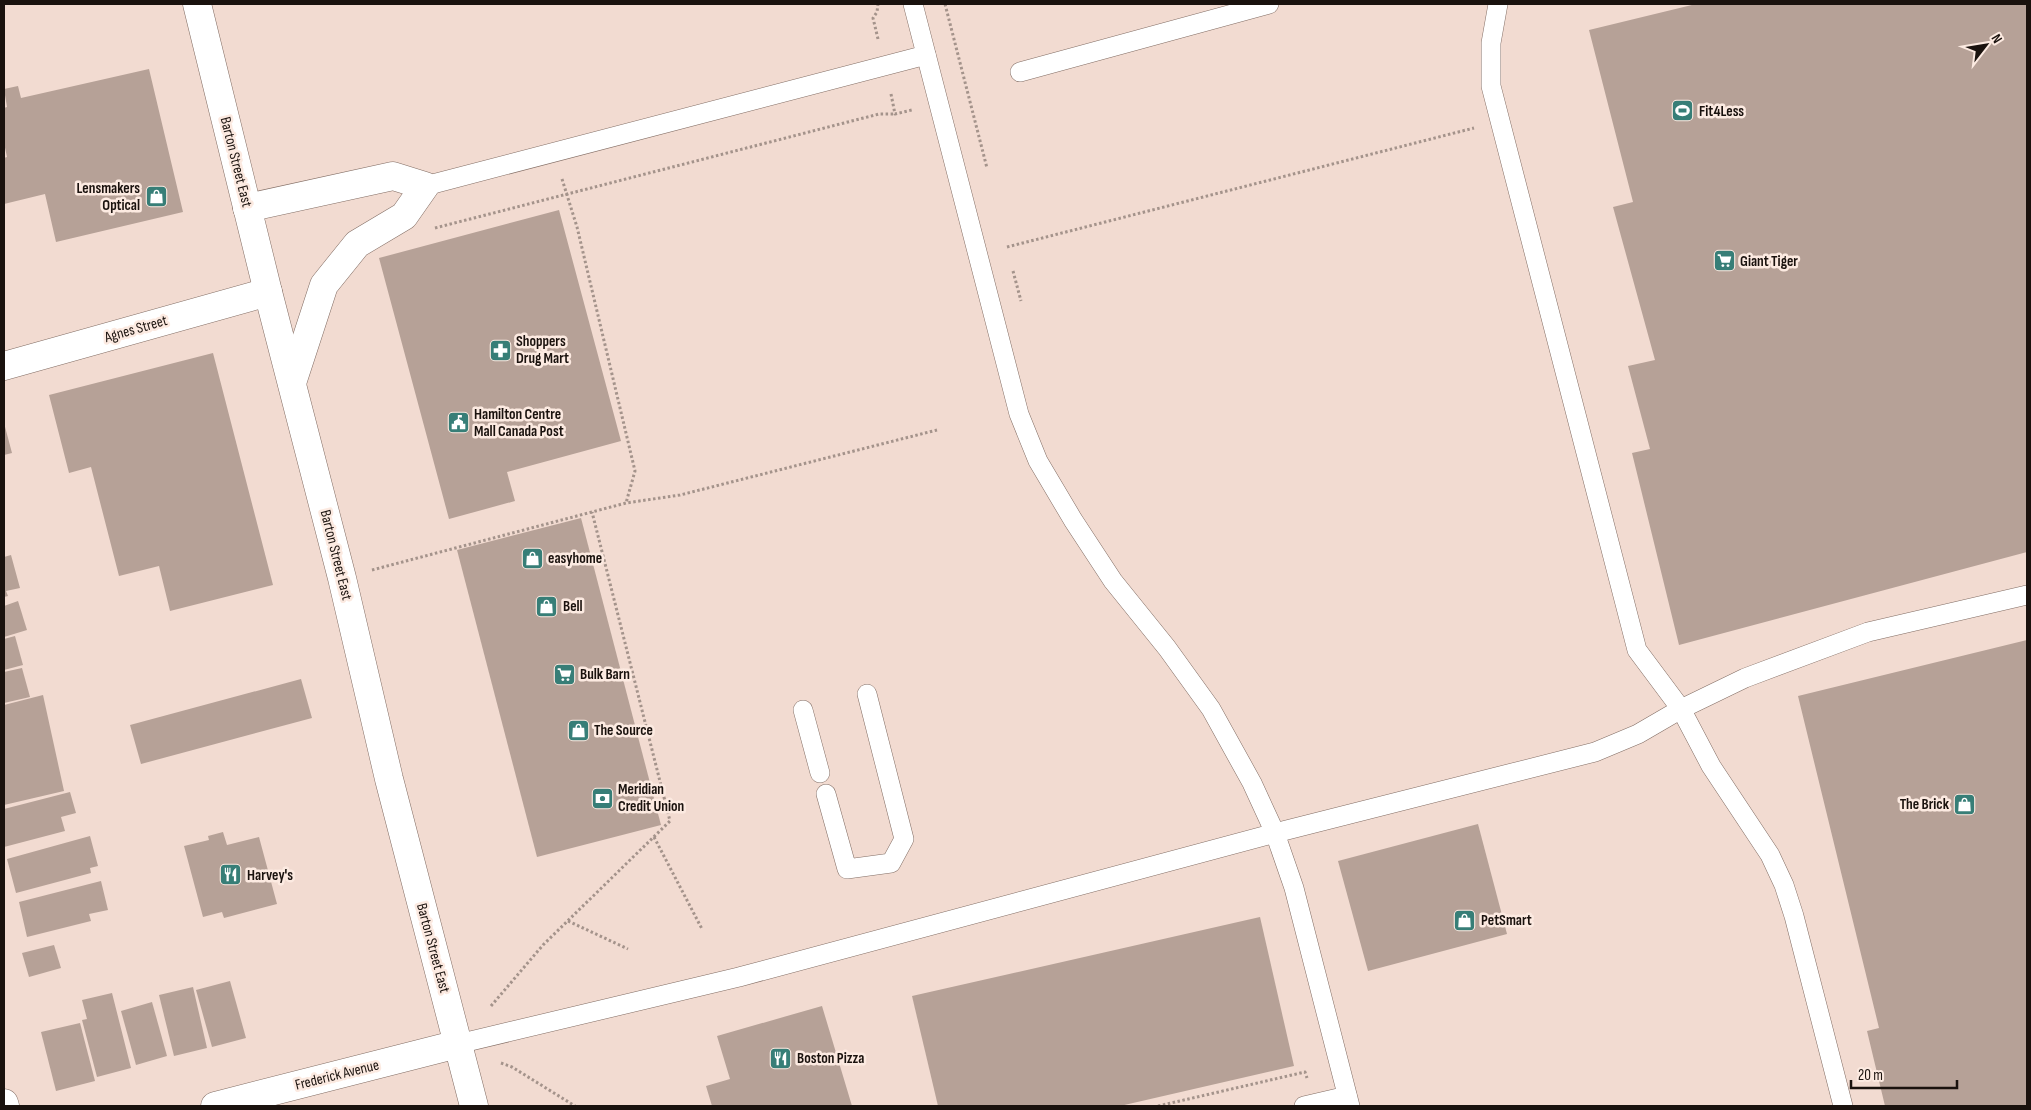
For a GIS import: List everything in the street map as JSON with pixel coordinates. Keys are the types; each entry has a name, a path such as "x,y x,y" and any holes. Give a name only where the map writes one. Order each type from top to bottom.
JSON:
{"main road":[{"name":"Barton Street East","path":"198,4 268,292 342,578 389,779 474,1106"},
{"path":"247,208 393,176 425,186 404,216 357,244 324,285 292,383"},
{"name":"Agnes Street","path":"4,366 268,292"},
{"name":"Frederick Avenue","path":"215,1106 458,1044"}],"lane":[{"path":"913,4 1015,400 1038,461 1113,581 1167,648 1211,709 1241,760 1275,833 1294,888 1348,1101 1310,1105"},
{"path":"1020,72 1269,4"},
{"path":"1498,4 1491,43 1491,86 1637,650 1682,709 1711,766 1770,856 1784,885 1794,916 1843,1106"},
{"path":"425,186 926,55"},
{"path":"458,1044 739,977 1275,833 1595,752 1638,734 1682,709 1745,678 1868,632 2027,595"},
{"path":"826,794 847,869 891,863 904,839 867,694"},
{"path":"803,710 820,773"}],"path":[{"path":"945,4 988,175"},
{"path":"429,230 568,196 631,177 879,114 895,114"},
{"path":"1007,247 1499,121"},
{"path":"554,153 568,196 635,471 626,503"},
{"path":"1005,238 1010,256"},
{"path":"1012,265 1021,301"},
{"path":"342,578 626,503 680,495 937,430"},
{"path":"576,1106 512,1067 458,1044 543,945 670,821 592,512"},
{"path":"654,837 702,929"},
{"path":"568,921 628,949"},
{"path":"1158,1106 1305,1072 1310,1105"}],"building":[{"path":"1696,4 2027,4 2027,552 1679,645 1632,453 1650,449 1628,366 1655,360 1613,207 1633,202 1589,30"},
{"path":"149,69 183,212 56,242 45,194 4,204 4,158 7,157 4,143 4,108 7,107 4,89 18,86 21,98"},
{"name":"Shoppers Drug Mart","path":"559,210 621,441 507,472 515,501 449,519 379,258"},
{"path":"213,353 273,585 170,611 159,566 119,576 91,467 69,473 49,395"},
{"path":"4,423 12,453 4,455"},
{"path":"581,518 661,825 537,857 457,550"},
{"path":"11,555 20,588 6,591 8,596 4,597 4,557"},
{"path":"18,601 27,630 4,637 4,606"},
{"path":"15,636 23,665 4,670 4,639"},
{"path":"2027,640 2027,1106 1885,1106 1867,1031 1879,1028 1798,696"},
{"path":"22,668 30,697 4,703 4,672"},
{"path":"301,679 312,718 141,764 130,725"},
{"path":"43,695 64,791 4,805 4,705"},
{"path":"70,792 76,813 61,817 65,831 4,847 4,809"},
{"path":"1478,824 1507,934 1368,971 1338,861"},
{"name":"Harvey's","path":"223,832 227,845 259,837 277,904 224,918 222,912 203,917 184,846 209,840 208,836"},
{"path":"90,836 98,866 90,868 91,873 16,893 7,859"},
{"path":"101,881 108,910 89,914 91,921 27,937 19,902"},
{"path":"1260,917 1294,1066 1120,1106 938,1106 912,996"},
{"path":"54,945 61,968 29,977 22,953"},
{"path":"230,981 246,1038 212,1047 196,990"},
{"path":"193,987 207,1048 174,1056 159,995"},
{"path":"112,993 131,1068 97,1077 82,1020 87,1019 82,1000"},
{"path":"152,1002 167,1056 136,1065 121,1011"},
{"name":"Boston Pizza","path":"822,1006 852,1106 712,1106 706,1086 730,1079 717,1036"},
{"path":"80,1023 95,1081 56,1091 41,1032"}],"place":[{"name":"Fit4Less","path":"1683,111"},
{"name":"Lensmakers Optical","path":"156,197"},
{"name":"Giant Tiger","path":"1724,261"},
{"name":"Shoppers Drug Mart","path":"500,350"},
{"name":"Hamilton Centre Mall Canada Post","path":"458,423"},
{"name":"easyhome","path":"532,558"},
{"name":"Bell","path":"547,606"},
{"name":"Bulk Barn","path":"564,674"},
{"name":"The Source","path":"578,730"},
{"name":"Meridian Credit Union","path":"602,798"},
{"name":"The Brick","path":"1965,804"},
{"name":"Harvey's","path":"231,875"},
{"name":"PetSmart","path":"1465,920"},
{"name":"Boston Pizza","path":"781,1058"}]}
